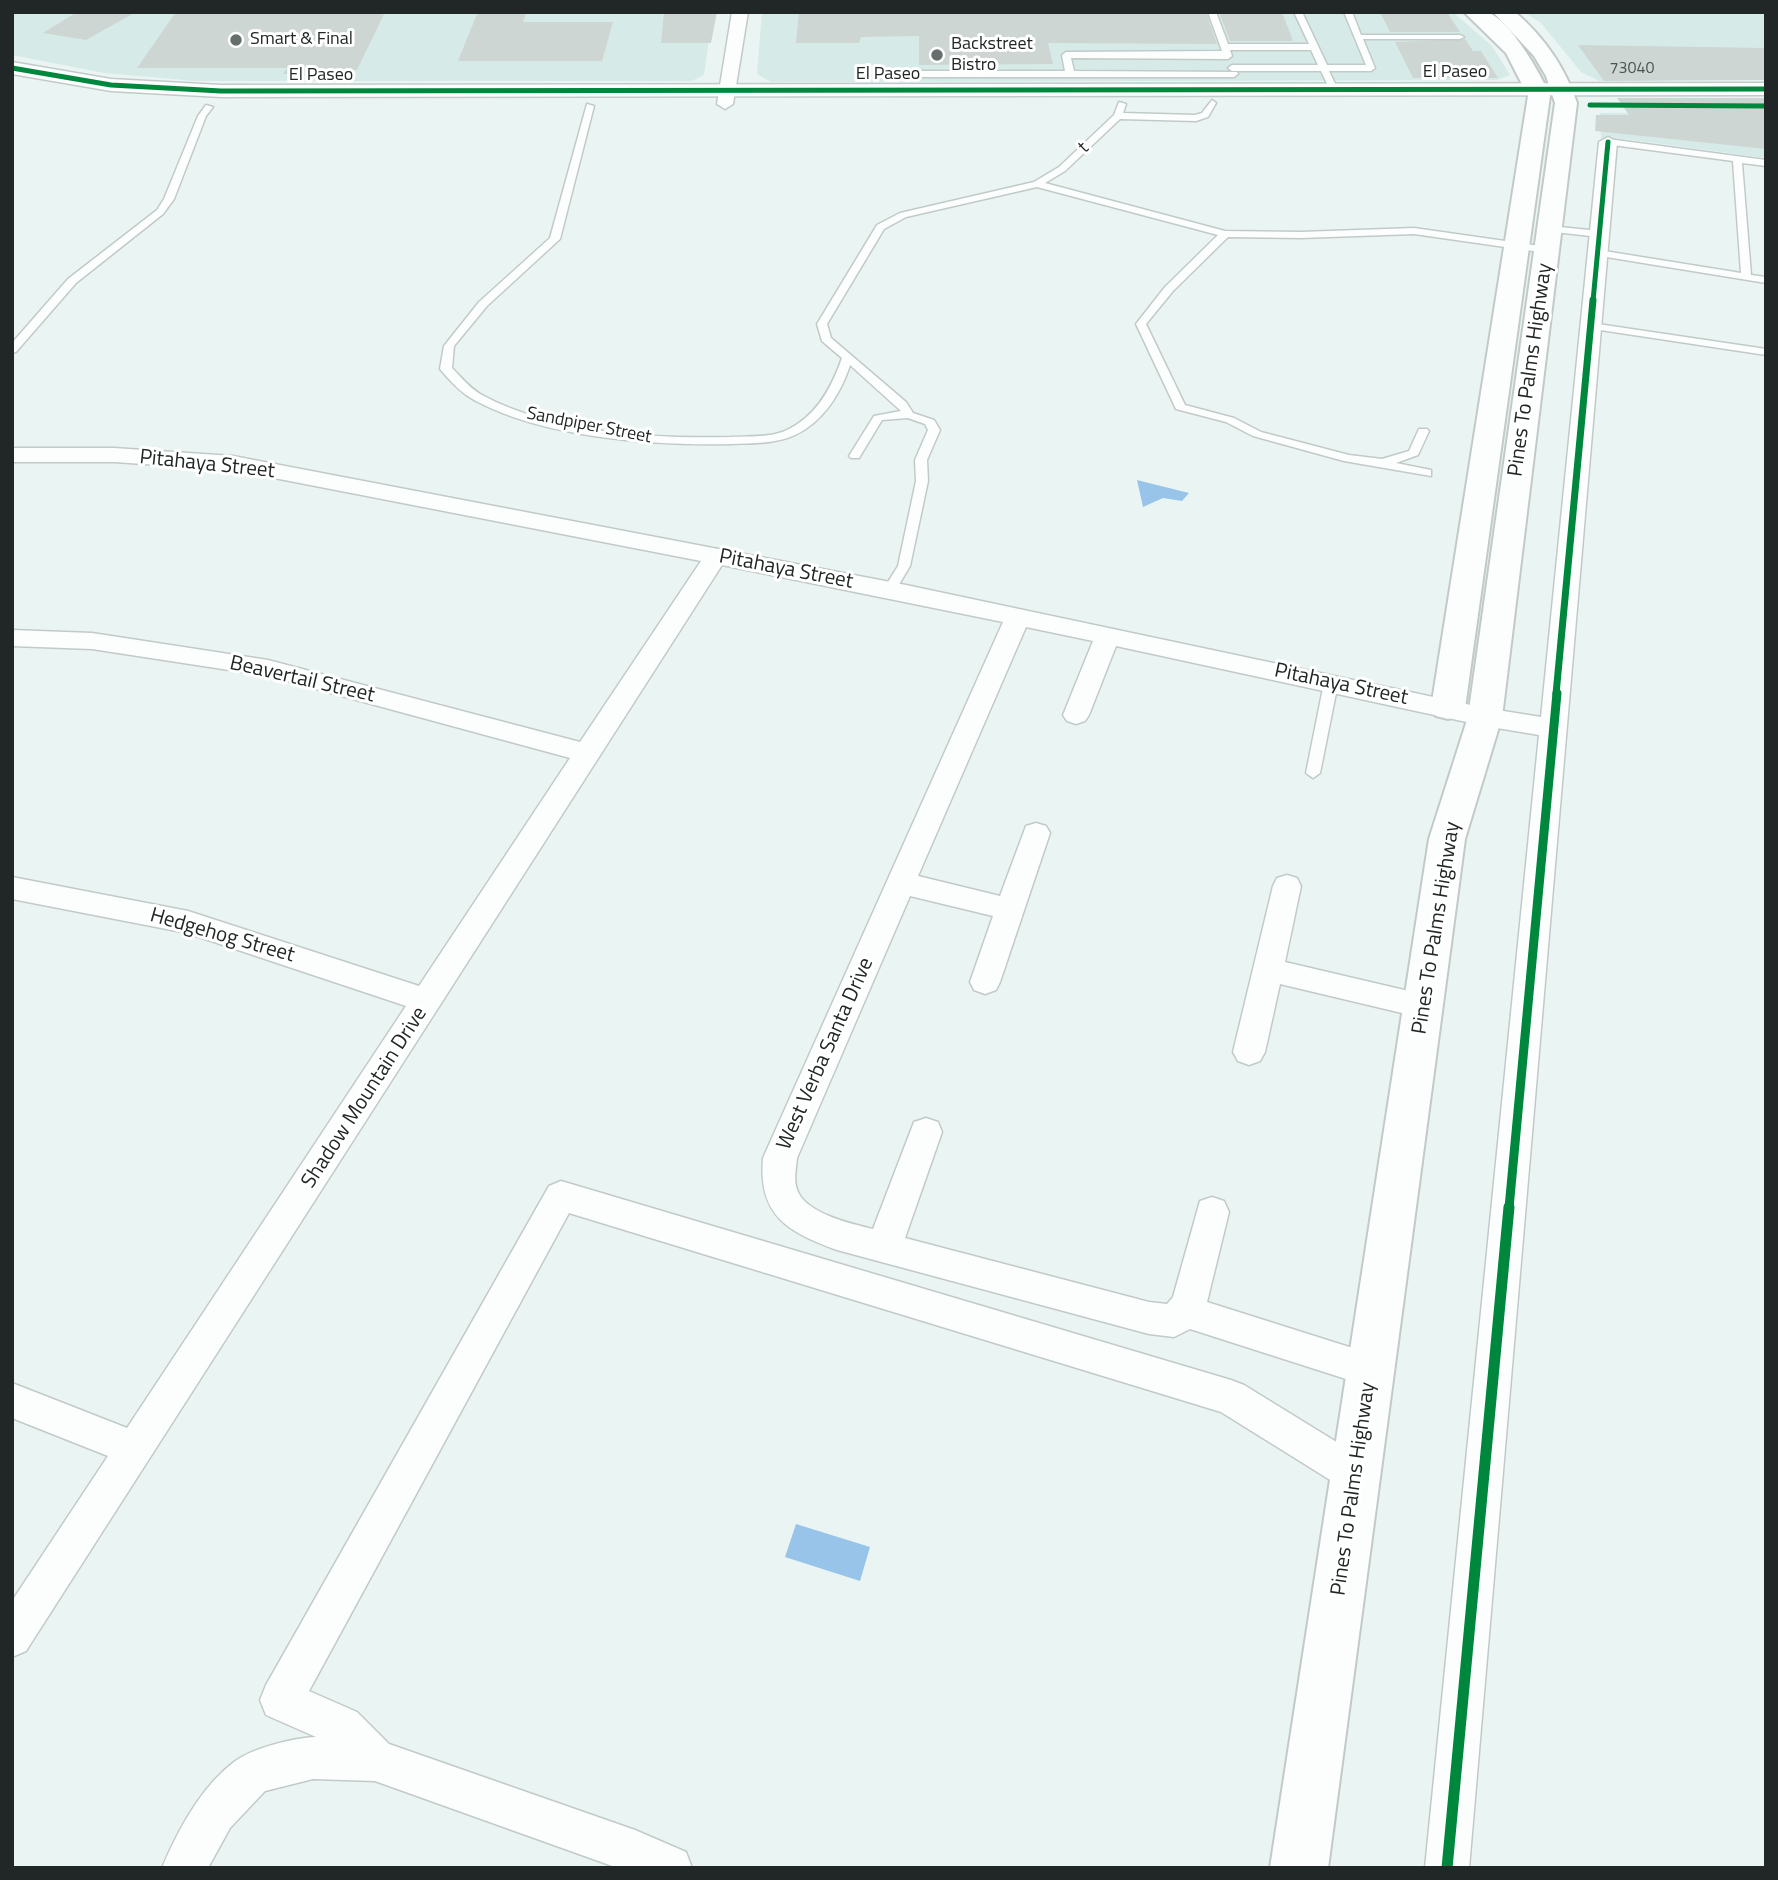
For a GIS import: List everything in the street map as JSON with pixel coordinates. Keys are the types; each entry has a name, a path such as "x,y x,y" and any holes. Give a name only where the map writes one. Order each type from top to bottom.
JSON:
{"main road":[{"path":"1474,12 1517,52 1528,67 1538,96"},
{"path":"1503,12 1522,28 1548,59 1564,94"},
{"name":"Pines To Palms Highway","path":"1299,1868 1447,839 1549,240 1564,94"},
{"name":"Pines To Palms Highway","path":"1467,712 1497,366 1538,96"}],"street":[{"path":"726,98 740,12"},
{"name":"El Paseo","path":"12,68 111,85 193,91 726,98 824,105 1120,110 1212,103 1274,103 1331,96 1538,96 1766,89"},
{"path":"1120,110 1125,99 1134,96 1234,80 1252,97 1274,103"},
{"name":"El Paseo","path":"12,85 94,99 209,107 590,106 905,83 1234,80 1331,96"},
{"path":"824,105 854,97 896,97 905,94 905,83"},
{"name":"El Paseo","path":"1564,94 1766,102"},
{"path":"1447,1868 1608,142"},
{"name":"Pitahaya Street","path":"12,455 114,455 233,463 1018,615 1467,712 1553,728"},
{"name":"Shadow Mountain Drive","path":"12,1637 715,557"},
{"name":"West Verba Santa Drive","path":"1018,615 780,1158 776,1180 782,1200 801,1219 837,1235 1149,1318 1174,1321 1184,1311"},
{"path":"1076,715 1108,635"},
{"name":"Beavertail Street","path":"12,638 92,642 268,668 586,753"},
{"path":"985,982 1036,833"},
{"path":"900,883 1010,909"},
{"path":"1249,1052 1287,886"},
{"name":"Hedgehog Street","path":"12,888 188,922 428,1001"},
{"path":"1268,970 1423,1006"},
{"path":"884,1247 926,1132"},
{"path":"375,1760 342,1727 281,1700 561,1196 1231,1397 1356,1475"},
{"path":"1212,1212 1189,1305 1184,1311 1371,1370"},
{"path":"12,1400 135,1449"},
{"path":"184,1868 215,1813 250,1776 277,1765 313,1758 375,1760 635,1852 670,1868"}],"lane":[{"path":"1212,12 1234,80"},
{"path":"1298,12 1325,69 1331,96"},
{"path":"905,83 1070,74 1234,80 1325,69 1371,68 1348,12"},
{"path":"1359,37 1460,37"},
{"path":"1070,74 1066,55 1314,47"},
{"name":"Sandpiper Street","path":"590,106 555,239 483,304 449,346 446,369 480,399 544,421 649,440 698,443 772,439 800,428 832,396 839,384 847,358"},
{"path":"12,350 72,281 160,212 169,199 202,116 209,107"},
{"name":"t","path":"1037,184 1062,169 1120,110"},
{"path":"1608,142 1766,163"},
{"path":"1737,159 1746,276"},
{"path":"909,415 902,404 826,339 822,324 883,224 903,215 1037,184 1225,234 1301,235 1414,231 1517,245 1549,240 1598,243 1766,280"},
{"path":"1225,234 1169,289 1141,324 1180,407 1230,420 1257,434 1348,458 1427,473"},
{"path":"1591,326 1766,352"},
{"path":"839,384 853,376 874,380"},
{"path":"855,456 878,418 895,414 909,415 930,422 934,430 921,455 919,467 922,481 904,566 889,590"},
{"path":"1383,463 1414,453 1423,431"},
{"path":"1313,773 1331,683"}],"shaded area":[{"path":"12,12 713,12 704,75 692,81 195,81 104,73 12,55"},
{"path":"762,12 1453,12 1492,46 1510,75 1497,80 771,82 757,74"},
{"path":"1524,12 1766,12 1766,79 1599,81 1581,72 1541,23"},
{"path":"1766,112 1766,158 1617,138 1601,139 1600,113"}],"water":[{"path":"1137,480 1189,493 1182,501 1163,498 1143,507"},
{"path":"796,1524 870,1547 860,1581 785,1557"}],"building":[{"path":"77,12 136,12 86,40 43,33"},
{"name":"Smart & Final","path":"176,12 385,12 357,70 346,70 335,76 287,77 289,74 283,74 287,68 137,68"},
{"path":"664,12 717,12 711,43 661,43"},
{"path":"799,12 1206,12 1217,44 1048,43 1053,64 919,65 919,36 861,37 859,43 796,43"},
{"path":"1219,12 1282,12 1293,41 1230,41"},
{"path":"1380,12 1447,12 1460,32 1390,32"},
{"path":"477,14 526,14 523,22 613,22 602,61 458,61"},
{"path":"1465,39 1473,51 1481,51 1498,78 1413,78 1395,42"},
{"path":"1578,45 1766,48 1766,80 1604,81"},
{"path":"1617,98 1766,98 1766,149 1595,131 1596,115 1629,115"}],"cycle path":[{"path":"12,68 111,85 221,91 1766,89"},
{"path":"1590,105 1766,106"},
{"path":"1447,1868 1608,142"}],"place":[{"name":"Smart & Final","path":"236,40"},
{"name":"Backstreet Bistro","path":"937,55"}]}
